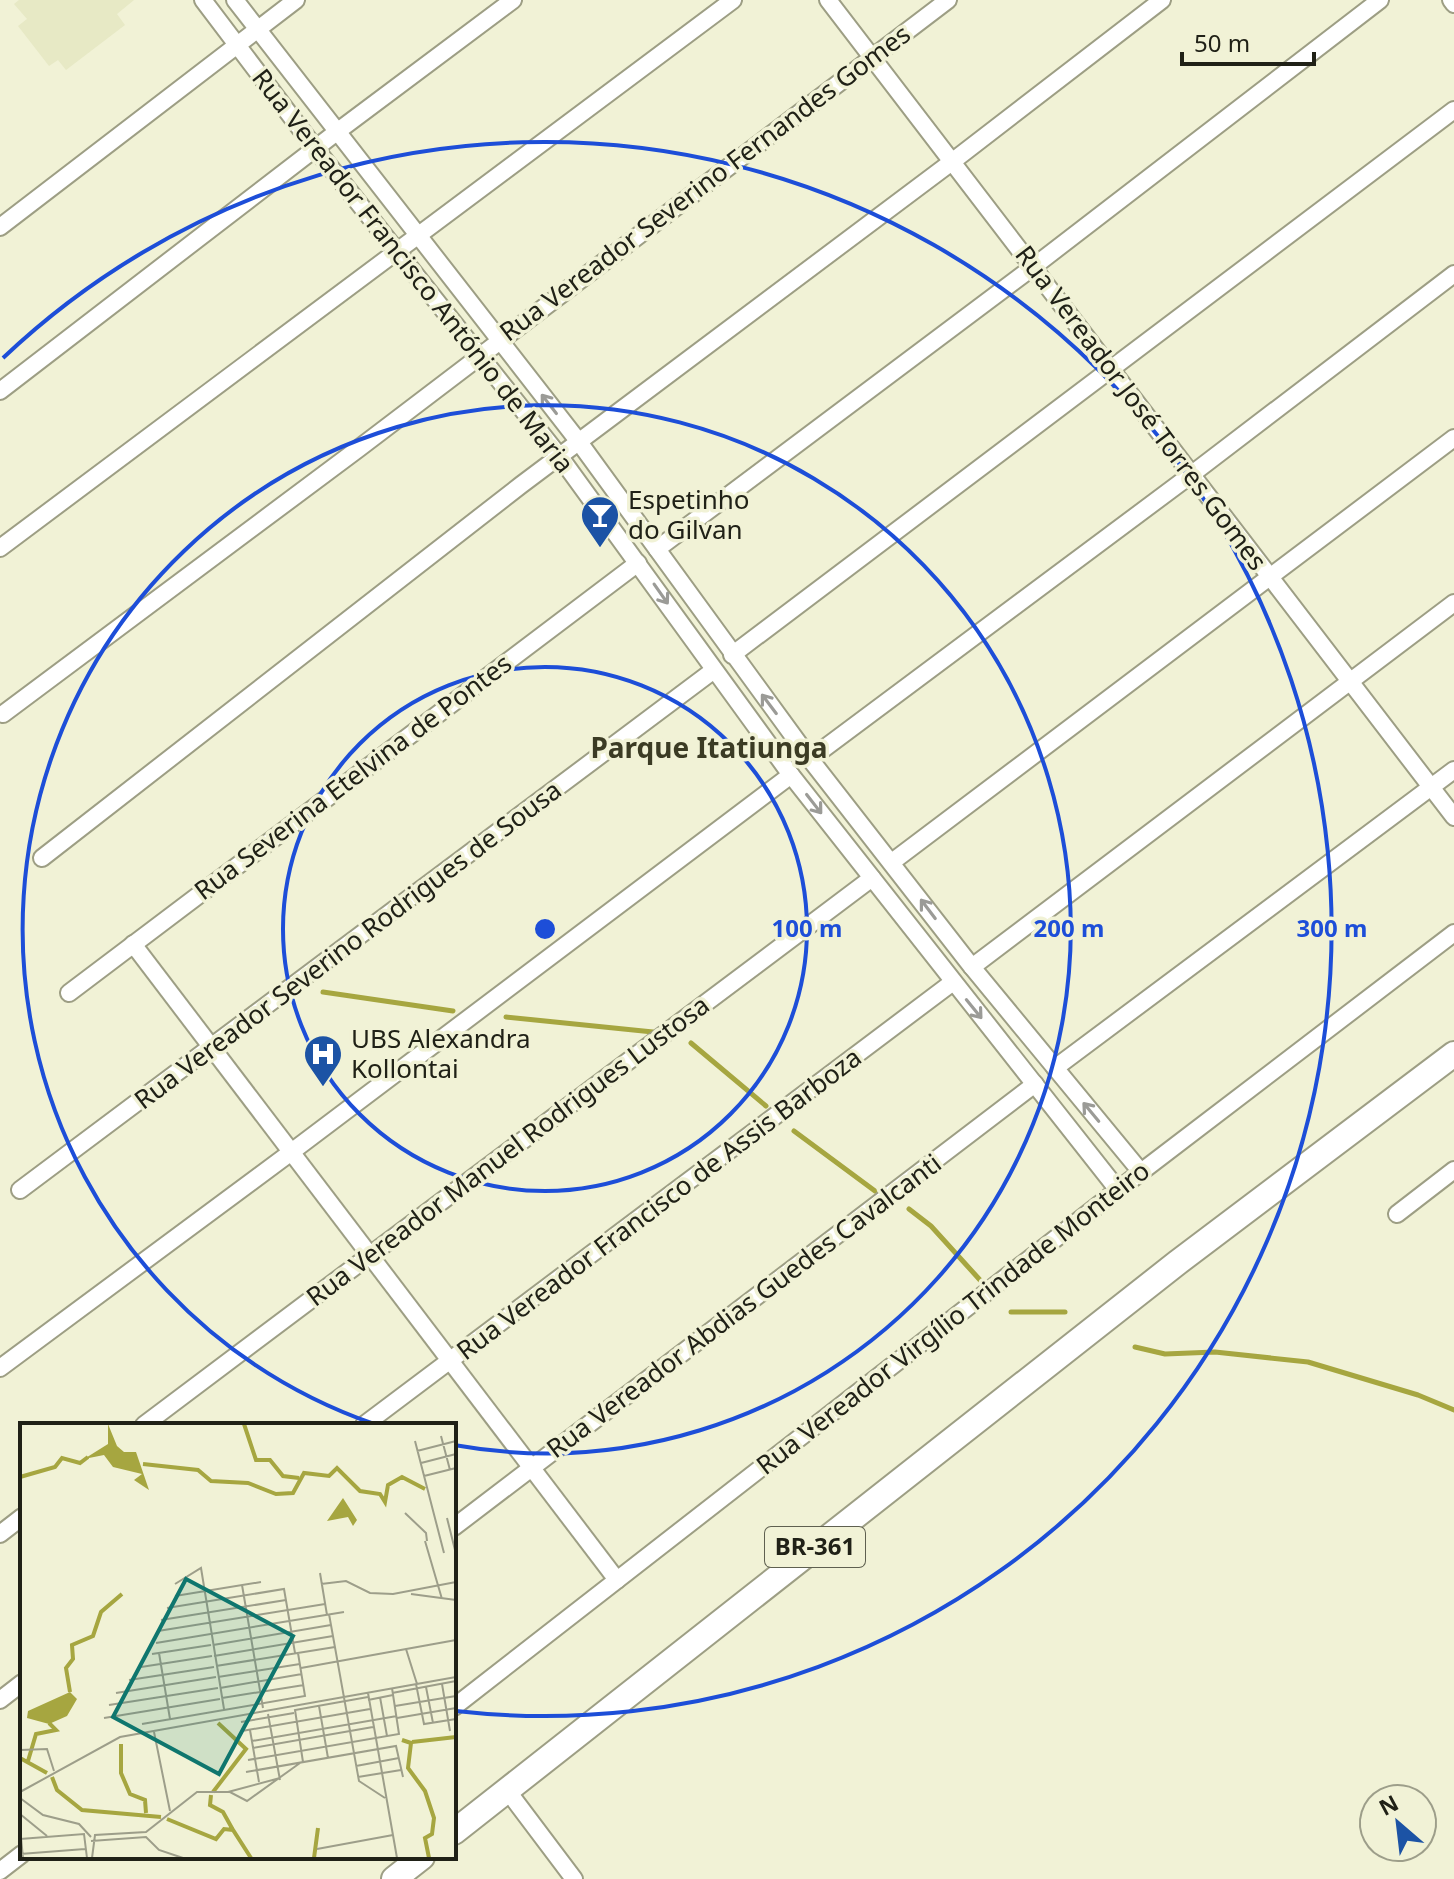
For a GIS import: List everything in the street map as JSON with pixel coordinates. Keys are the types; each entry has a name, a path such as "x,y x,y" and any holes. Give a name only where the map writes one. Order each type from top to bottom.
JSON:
{"main road":[{"name":"BR-361","path":"456,1830 1177,1263 1454,1054"},
{"path":"394,1879 419,1859"}],"street":[{"name":"Rua Vereador Francisco António de Maria","path":"203,0 315,148 560,457 791,775 1118,1190"},
{"path":"235,0 579,442 810,759 972,967 1141,1172"},
{"path":"0,227 296,0"},
{"path":"0,391 513,0"},
{"path":"0,548 733,0"},
{"name":"Rua Vereador José Torres Gomes","path":"828,0 874,56 1454,817"},
{"name":"Rua Vereador Severino Fernandes Gomes","path":"3,714 358,449 948,0"},
{"path":"42,858 579,442 1162,0"},
{"path":"657,549 1033,267 1380,0"},
{"path":"732,655 1454,110"},
{"path":"810,759 1454,274"},
{"path":"892,862 1454,438"},
{"name":"Rua Severina Etelvina de Pontes","path":"69,993 638,563"},
{"path":"972,967 1454,603"},
{"name":"Rua Vereador Severino Rodrigues de Sousa","path":"20,1190 714,670"},
{"path":"1055,1068 1454,770"},
{"path":"0,1368 791,775"},
{"name":"Rua Vereador Manuel Rodrigues Lustosa","path":"147,1423 872,878"},
{"name":"Rua Vereador Virgílio Trindade Monteiro","path":"456,1705 1141,1172 1454,933"},
{"path":"133,944 617,1580"},
{"name":"Rua Vereador Francisco de Assis Barboza","path":"367,1423 953,982"},
{"name":"Rua Vereador Abdias Guedes Cavalcanti","path":"456,1525 1035,1084"},
{"path":"1397,1214 1454,1170"},
{"path":"0,1534 20,1519"},
{"path":"0,1700 20,1685"},
{"path":"507,1790 574,1879"},
{"path":"0,1871 20,1856"}],"shaded area":[{"path":"19,0 134,0 117,14 125,25 66,70 58,60 49,66 18,26 27,19 14,4"}],"waterway":[{"path":"323,992 453,1011"},
{"path":"506,1017 653,1032"},
{"path":"691,1043 766,1106"},
{"path":"794,1131 875,1191"},
{"path":"909,1209 931,1226 980,1280"},
{"path":"1011,1312 1065,1312"},
{"path":"1135,1347 1165,1354 1215,1352 1308,1362 1418,1395 1454,1410"}],"place":[{"name":"Espetinho do Gilvan","path":"600,549"},
{"name":"UBS Alexandra Kollontai","path":"323,1088"}],"district":[{"name":"Parque Itatiunga","path":"709,748"}]}
